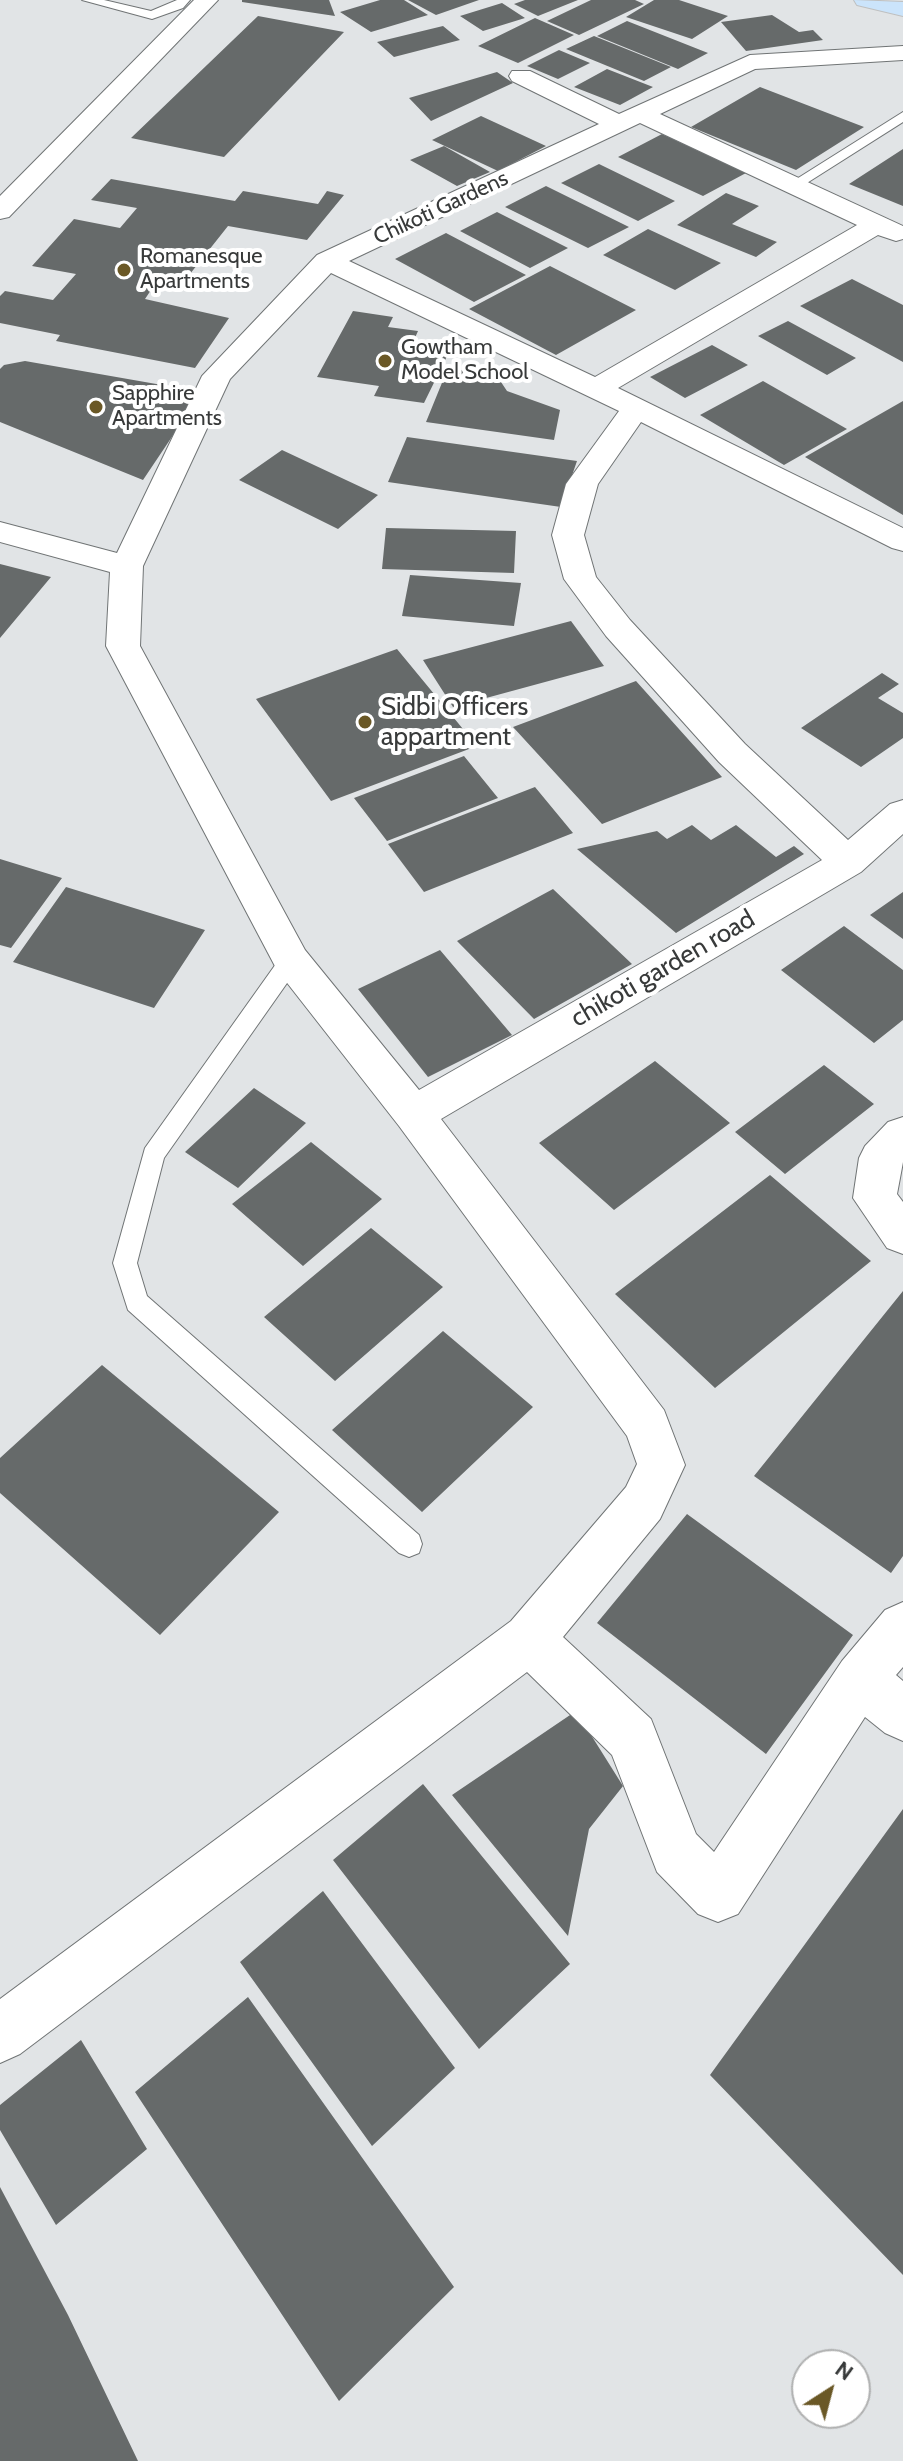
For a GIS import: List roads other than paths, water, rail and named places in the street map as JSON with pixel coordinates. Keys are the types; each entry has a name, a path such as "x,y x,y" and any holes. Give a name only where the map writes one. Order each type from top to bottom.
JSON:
{"main road":[{"path":"865,0 903,9"}],"street":[{"path":"0,211 198,1"},
{"name":"Chikoti Gardens","path":"127,566 217,376 327,261 750,62 903,53"},
{"path":"521,76 794,185 890,230"},
{"path":"596,389 890,230"},
{"path":"327,261 636,408 903,541"},
{"path":"636,408 582,484 568,535 580,579 618,628 732,753 848,862"},
{"path":"0,532 127,566 123,646 291,960 414,1114 647,1425 661,1465 643,1503 529,1639 0,2034"},
{"name":"chikoti garden road","path":"414,1114 848,862 903,813"},
{"path":"903,1134 880,1158 875,1198 903,1235"},
{"path":"529,1639 632,1738 676,1853 718,1894 860,1679 903,1627"},
{"path":"860,1679 903,1715"}],"lane":[{"path":"88,0 152,15 198,1"},
{"path":"794,185 903,116"},
{"path":"291,960 153,1155 125,1263 137,1302 409,1544"}],"place":[{"name":"Romanesque Apartments","path":"124,270"},
{"name":"Gowtham Model School","path":"385,361"},
{"name":"Sapphire Apartments","path":"96,407"},
{"name":"Sidbi Officers appartment","path":"365,722"}]}
